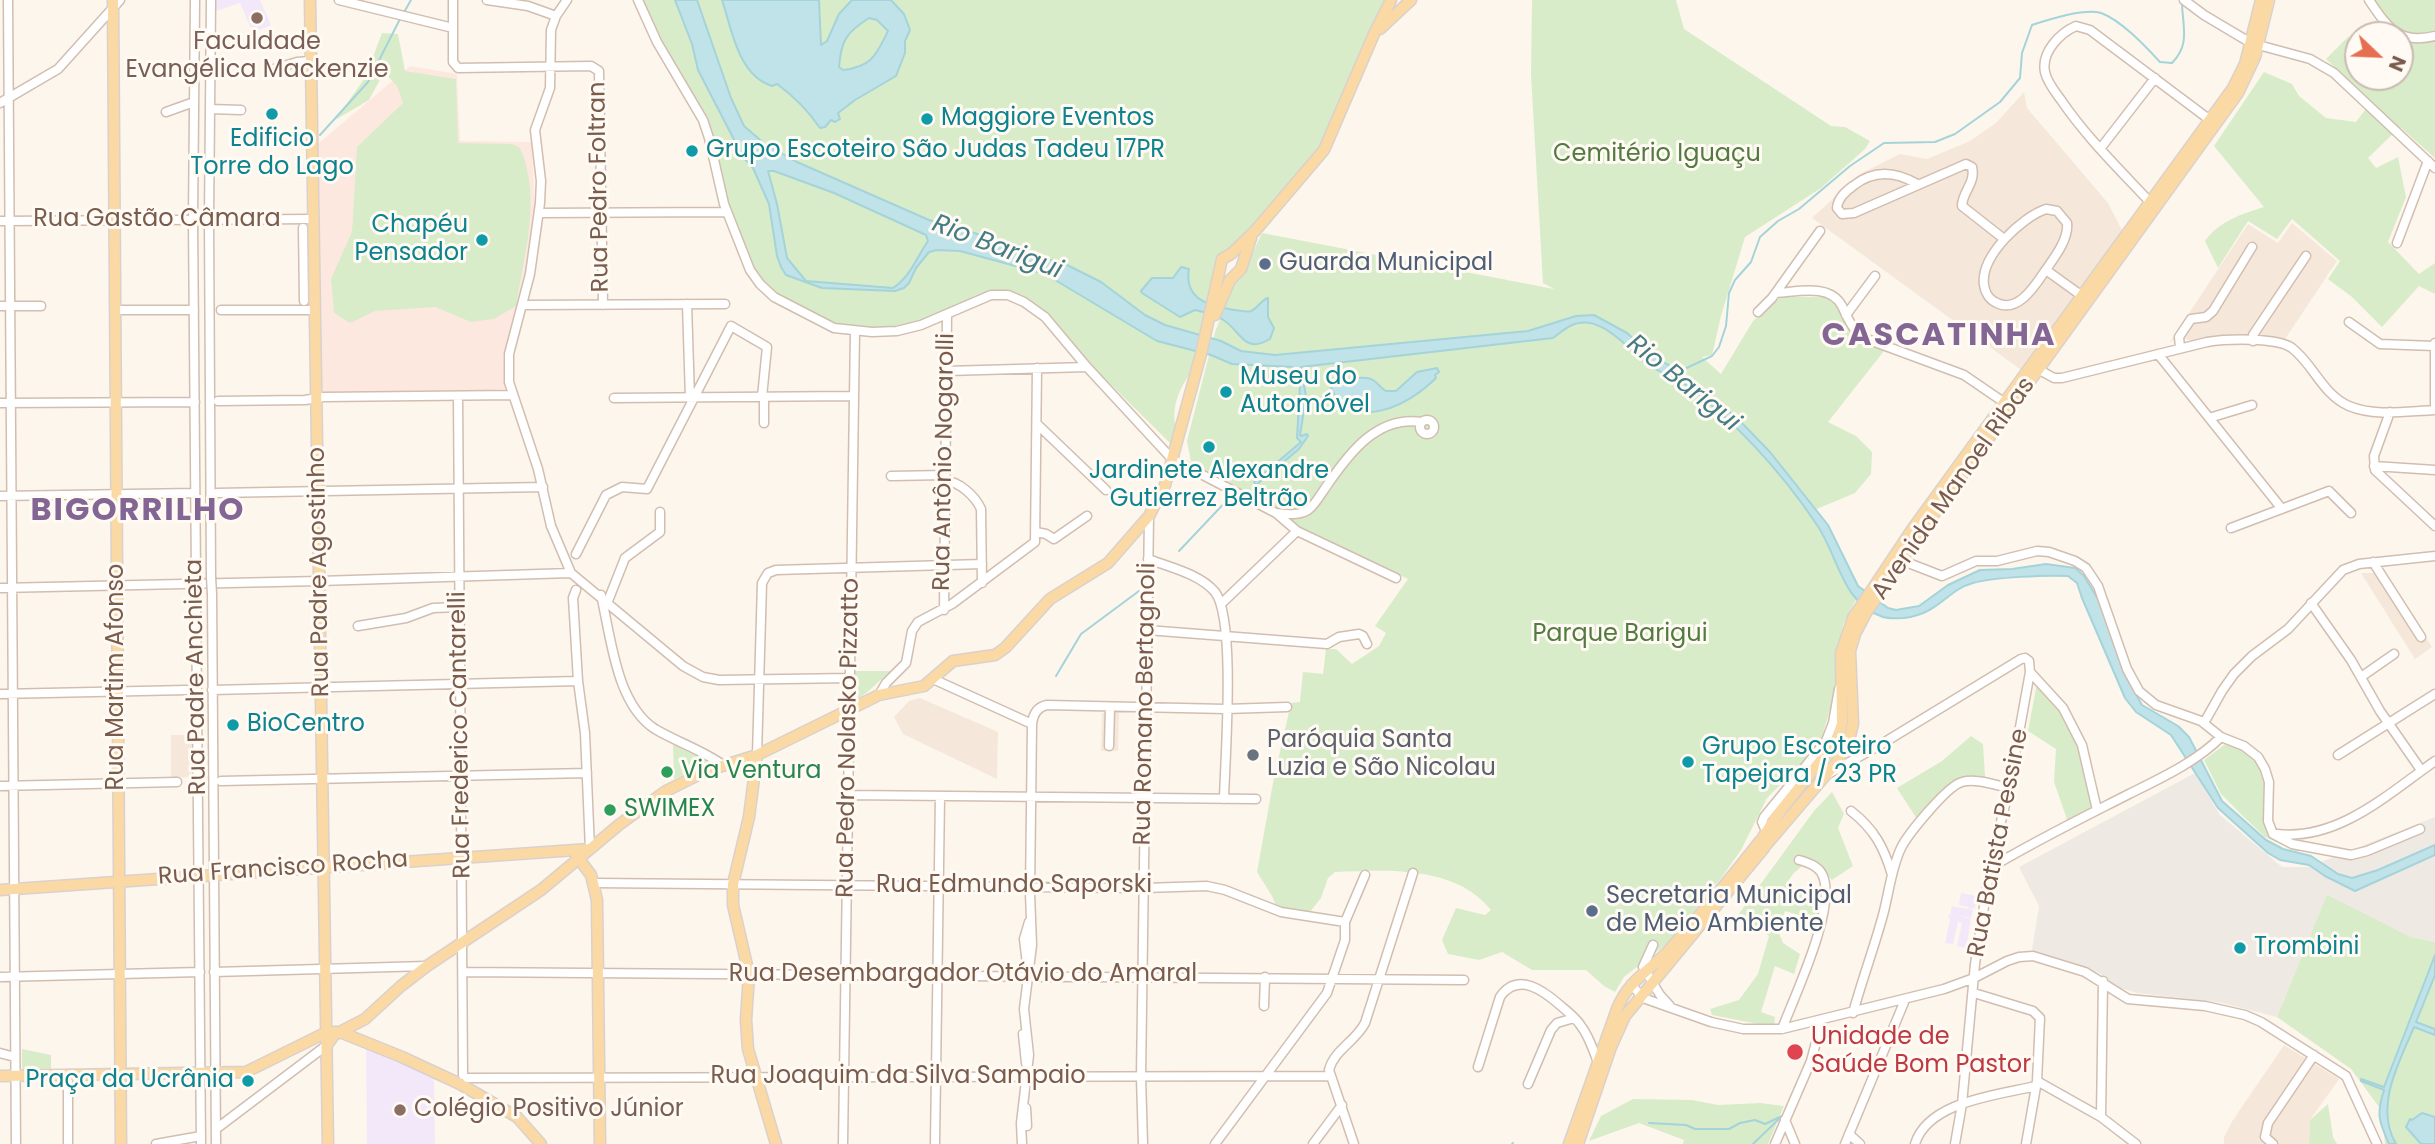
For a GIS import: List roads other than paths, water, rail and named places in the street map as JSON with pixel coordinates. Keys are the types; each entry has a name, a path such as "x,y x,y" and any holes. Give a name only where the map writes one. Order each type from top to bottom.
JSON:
{"main road":[{"name":"Rua Padre Agostinho","path":"310,0 309,228 315,298 328,1144"},
{"path":"1217,301 1222,259 1255,231 1324,150 1391,0"},
{"path":"1374,34 1411,0"},
{"name":"Avenida Manoel Ribas","path":"1578,1144 1622,1020 1652,981 1738,882 1764,841 1837,740 1842,724 1840,680 1843,645 1850,625 1863,611 1899,557 1905,540 2005,402 2076,318 2149,217 2158,191 2228,96 2242,71 2255,44 2261,0"},
{"name":"Avenida Manoel Ribas","path":"1897,559 2035,367 2082,296 2205,140 2244,83 2269,0"},
{"name":"Rua Martim Afonso","path":"116,2 115,310 121,1144"},
{"path":"2222,116 2220,112 2228,96"},
{"path":"2205,140 2211,128 2210,120"},
{"path":"1241,263 1255,231"},
{"path":"327,1045 340,1031 365,1019 427,966 541,890 666,791 694,775 757,755 878,695 918,688 953,662 963,658 989,657 1001,652 1050,599 1108,563 1149,516 1160,495 1217,301 1241,269 1238,256 1231,254"},
{"path":"1220,265 1225,273 1234,275"},
{"path":"2094,292 2092,288 2101,270"},
{"path":"2076,318 2083,303 2082,296"},
{"name":"Avenida Manoel Ribas","path":"1569,1144 1620,1002 1631,984 1669,950 1841,757 1850,738 1853,716 1850,651 1863,611"},
{"path":"757,755 748,817 733,884 733,914 749,974 747,1039 755,1077 776,1144"},
{"path":"567,849 579,858 592,879"},
{"path":"590,849 598,911 600,1144"},
{"name":"Rua Francisco Rocha","path":"0,890 590,849"},
{"path":"0,1076 250,1071 327,1032 340,1031 463,1079 517,1117 541,1144"},
{"path":"1609,1031 1608,1044 1611,1047"},
{"path":"1598,1062 1601,1076"}],"street":[{"path":"8,0 9,122 5,221 10,306 16,1144"},
{"name":"Rua Padre Anchieta","path":"195,0 193,220 201,1140"},
{"name":"Rua Padre Anchieta","path":"211,0 209,220 216,1144"},
{"path":"339,0 453,28"},
{"path":"453,0 455,67 550,67"},
{"path":"487,0 527,6 556,16"},
{"path":"567,0 556,16 550,37 548,95 535,131 541,181 539,213 522,305 509,354 508,373 512,395 543,487 551,526 571,573 696,674 719,680 850,678"},
{"path":"638,0 657,42 703,120 727,212 750,270 766,291 818,322 855,331 897,331 921,325 991,295 1016,298 1045,317 1172,459 1276,513 1297,531 1396,578"},
{"path":"2369,0 2386,25 2399,34 2410,38 2435,36"},
{"path":"0,103 58,69 116,2"},
{"path":"2187,2 2255,44 2310,59 2334,73 2435,168"},
{"path":"2155,202 2080,127 2050,83 2044,70 2048,52 2056,40 2066,31 2080,26 2095,33 2210,120"},
{"path":"271,70 299,61 311,61"},
{"name":"Rua Pedro Foltran","path":"550,67 591,66 597,68 600,75 603,305"},
{"path":"2100,149 2155,78"},
{"path":"166,113 194,102"},
{"path":"210,109 241,110"},
{"path":"0,111 9,122"},
{"path":"2397,243 2428,161"},
{"path":"1917,184 1897,174 1868,176 1848,189 1837,208 1842,215 1854,213 1962,165 1970,165 1973,177 1962,206 2004,239"},
{"path":"2046,209 2057,211 2067,223 2068,229 2046,270 2019,301 2004,305 1992,300 1984,286 1990,260 2004,239 2031,216 2046,209"},
{"path":"539,213 727,212"},
{"name":"Rua Gastão Câmara","path":"5,221 209,220 309,228"},
{"path":"304,301 309,228"},
{"path":"1758,312 1776,293 1820,231"},
{"path":"2180,348 2181,333 2192,320 2206,317 2213,311 2252,247"},
{"path":"2253,341 2253,335 2306,256"},
{"path":"2046,270 2082,296"},
{"path":"1846,315 1875,276"},
{"path":"304,291 315,298"},
{"path":"1776,293 1827,292 1838,300 1854,330 1864,338 1964,374 2005,402"},
{"path":"687,304 693,398"},
{"path":"522,305 725,304"},
{"path":"0,306 41,306"},
{"path":"115,310 194,310"},
{"path":"221,310 315,310"},
{"name":"Rua Antônio Nogarolli","path":"944,610 947,314"},
{"path":"2035,367 2054,378 2062,379 2215,340 2284,344 2292,348 2326,389 2347,405 2362,410 2390,412 2435,410 2434,344 2380,344 2349,322"},
{"path":"576,554 610,491 622,487 647,489 731,326 767,347 764,423"},
{"name":"Rua Pedro Nolasko Pizzatto","path":"844,1144 855,331"},
{"path":"2158,354 2282,509"},
{"path":"947,370 1087,367"},
{"path":"878,695 906,663 915,626 921,620 944,610 1035,542 1037,368"},
{"path":"218,401 512,395"},
{"name":"Rua Frederico Cantarelli","path":"458,396 463,1079"},
{"path":"614,398 854,396"},
{"path":"0,403 195,401"},
{"path":"2209,418 2252,405"},
{"path":"2390,412 2374,456 2374,466 2377,473 2435,526"},
{"path":"1276,513 1293,514 1309,509 1348,456 1372,434 1399,422 1422,422"},
{"path":"1037,424 1107,490"},
{"path":"2374,466 2435,470"},
{"path":"891,476 945,478 957,482 979,505 982,583"},
{"path":"217,493 543,487"},
{"path":"2231,528 2329,491 2351,513"},
{"path":"0,496 195,493"},
{"path":"660,512 660,533 625,558 604,598 623,688 634,708 652,726 723,765"},
{"path":"1037,532 1054,539 1087,516"},
{"name":"Rua Romano Bertagnoli","path":"1143,1144 1141,1077 1149,516"},
{"path":"1221,604 1297,531"},
{"path":"1897,559 1942,576 1973,562 1997,561 2043,551 2068,559 2085,568 2098,586 2127,669 2139,691 2156,705 2204,723 2221,737 2249,748 2262,763 2269,782 2268,821 2273,834 2292,844 2351,855 2420,829"},
{"path":"2204,723 2229,679 2252,656 2284,633 2343,570 2353,565 2435,556"},
{"path":"1148,559 1203,583 1214,592 1221,604 1227,636 1224,799"},
{"path":"2373,562 2421,637"},
{"path":"757,755 762,583 765,575 776,570 982,564"},
{"path":"0,588 571,573"},
{"path":"576,590 573,598 587,773 590,849"},
{"path":"2311,603 2421,771"},
{"path":"358,626 406,618 433,608 460,607"},
{"path":"197,617 212,616"},
{"path":"1147,630 1326,644 1339,637 1359,634 1367,644"},
{"path":"2361,677 2394,654"},
{"path":"1824,777 2025,658 2032,673 2063,708 2082,745 2097,810"},
{"name":"Rua Batista Pessine","path":"1955,1144 1990,868 2032,673"},
{"path":"933,679 1032,724"},
{"path":"212,690 578,681"},
{"path":"0,694 187,690"},
{"path":"2338,755 2435,694"},
{"path":"1022,1144 1021,1123 1029,1049 1024,1017 1032,945 1032,724 1037,709 1047,705 1226,709 1287,707"},
{"path":"1109,746 1110,706"},
{"path":"2205,751 2212,731"},
{"path":"1990,868 2028,845 2185,763 2221,737"},
{"path":"1850,738 1859,756"},
{"path":"2273,834 2301,835 2320,832 2341,824 2435,761"},
{"path":"221,781 587,773"},
{"path":"1853,1013 1902,845 1938,800 1961,782 1975,781 2009,788"},
{"path":"0,786 177,782"},
{"path":"848,794 1256,799"},
{"path":"935,1144 940,796"},
{"path":"1852,811 1871,828 1884,848 1892,874"},
{"path":"1884,848 1902,845"},
{"path":"1782,1029 1824,912 1823,876 1815,866 1799,860"},
{"path":"1354,1144 1330,1076 1331,1062 1362,1028 1413,873"},
{"path":"1215,1144 1325,996 1345,940 1345,922 1365,875"},
{"name":"Rua Edmundo Saporski","path":"592,879 733,884 1144,888 1207,886 1225,890 1281,912 1345,922"},
{"path":"1653,945 1643,964 1644,971 1660,995 1672,1007"},
{"path":"1631,984 1640,996 1733,1028 1782,1029 1905,1000 1975,978 2007,961 2033,956 2085,971 2128,999 2183,1003 2250,1016 2339,1069 2349,1079 2377,1144"},
{"path":"215,972 427,966"},
{"path":"0,977 200,972"},
{"name":"Rua Desembargador Otávio do Amaral","path":"463,972 937,975 1029,972 1464,980"},
{"path":"1264,1006 1265,977"},
{"path":"2101,1117 2103,981"},
{"path":"1478,1067 1502,993 1513,985 1525,984 1538,987 1574,1018 1582,1027 1598,1062"},
{"path":"1974,993 2038,1014 2040,1018 2036,1084 2026,1144"},
{"path":"1845,1144 1905,1000"},
{"path":"1528,1084 1550,1030 1557,1023 1574,1018"},
{"path":"1775,1144 1811,1061 1822,1020"},
{"path":"216,1129 327,1045"},
{"path":"0,1053 15,1056"},
{"path":"2273,1144 2265,1138 2268,1123 2314,1055"},
{"name":"Rua Joaquim da Silva Sampaio","path":"463,1079 936,1077 1028,1072 1141,1077 1330,1076"},
{"path":"68,1075 68,1144"},
{"path":"1915,1144 1929,1123 1953,1106 2036,1084 2101,1117 2136,1144"},
{"path":"1023,1102 1027,1126"},
{"path":"1313,1144 1342,1105"},
{"path":"1785,1120 1795,1144"},
{"path":"1849,1134 1860,1144"},
{"path":"156,1144 201,1140"}],"water":[{"name":"Rio Barigui","path":"675,0 697,0 731,98 744,126 765,144 797,162 929,220 1023,247 1026,254 1063,263 1101,282 1145,315 1165,325 1221,341 1241,351 1275,355 1528,331 1576,316 1594,315 1627,333 1737,418 1770,452 1828,525 1858,586 1888,608 1896,610 1919,606 1948,585 1980,570 2046,564 2075,568 2084,576 2099,601 2125,675 2142,705 2178,726 2189,737 2222,801 2266,840 2283,849 2311,856 2338,874 2352,878 2378,870 2435,845 2435,855 2355,891 2309,865 2280,860 2268,853 2218,808 2171,735 2136,712 2125,698 2077,583 2068,576 2020,577 1973,583 1916,616 1886,618 1869,611 1858,601 1842,577 1817,525 1754,446 1699,395 1679,380 1650,366 1613,334 1592,323 1570,326 1553,338 1301,367 1306,397 1300,435 1308,436 1299,449 1256,485 1254,482 1301,442 1297,438 1300,385 1293,367 1232,364 1211,355 1157,341 1045,274 960,251 929,252 916,268 909,283 895,291 822,288 786,275 777,256 769,204 753,168 743,157 698,70 692,44","holes":["768,171 834,193 926,235 928,241 909,273 893,288 806,281 787,258"]},
{"path":"722,0 819,0 821,45 827,41 839,14 852,0 891,0 904,14 910,30 905,41 905,53 896,76 838,113 840,119 835,122 831,120 825,127 820,128 805,109 777,84 772,86 751,72 738,50","holes":["869,18 877,20 888,31 876,53 867,63 843,70 839,67 846,38"]},
{"path":"1181,267 1189,269 1188,279 1193,293 1212,305 1249,312 1268,298 1268,317 1274,328 1270,339 1261,343 1248,343 1219,318 1195,310 1180,317 1142,293 1152,278 1173,278"},
{"path":"1437,368 1439,372 1435,375 1436,378 1425,388 1398,405 1383,410 1354,410 1342,402 1331,389 1333,382 1369,378 1386,391 1396,391 1417,372"},
{"path":"2435,955 2435,975 2416,1022 2435,1029 2435,1035 2414,1027 2402,1055 2388,1100 2387,1115 2396,1144 2389,1144 2380,1118 2384,1090 2361,1079 2384,1087"},
{"path":"2422,1113 2435,1117 2435,1144 2421,1144 2406,1127 2410,1119"}],"waterway":[{"path":"403,14 411,0"},
{"name":"Rio Barigui","path":"1678,372 1712,356 1719,347 1726,326 1729,293 1735,280 1751,262 1760,237 1778,221 1799,209 1850,166 1884,143 1935,142 1955,134 2000,102 2020,78 2022,53 2032,25 2076,13 2101,13 2125,28 2160,62 2172,63 2183,43 2182,4"},
{"path":"320,135 368,82 400,19"},
{"path":"1179,551 1232,495"},
{"path":"1056,676 1081,634 1139,591"},
{"path":"1649,1123 1686,1125 1695,1129 1729,1129 1755,1120 1765,1124 1782,1116"},
{"path":"1753,1144 1780,1118"}],"place":[{"name":"Faculdade Evangélica Mackenzie","path":"257,18"},
{"name":"Edificio Torre do Lago","path":"272,114"},
{"name":"Maggiore Eventos","path":"927,119"},
{"name":"Grupo Escoteiro São Judas Tadeu 17PR","path":"692,151"},
{"name":"Chapéu Pensador","path":"482,240"},
{"name":"Guarda Municipal","path":"1265,264"},
{"name":"Museu do Automóvel","path":"1226,392"},
{"name":"Jardinete Alexandre Gutierrez Beltrão","path":"1209,447"},
{"name":"BioCentro","path":"233,725"},
{"name":"Paróquia Santa Luzia e São Nicolau","path":"1253,755"},
{"name":"Grupo Escoteiro Tapejara / 23 PR","path":"1688,762"},
{"name":"Via Ventura","path":"667,772"},
{"name":"SWIMEX","path":"610,810"},
{"name":"Secretaria Municipal de Meio Ambiente","path":"1592,911"},
{"name":"Trombini","path":"2240,948"},
{"name":"Unidade de Saúde Bom Pastor","path":"1795,1052"},
{"name":"Praça da Ucrânia","path":"248,1081"},
{"name":"Colégio Positivo Júnior","path":"400,1110"}],"district":[{"name":"CASCATINHA","path":"1939,337"},
{"name":"BIGORRILHO","path":"138,512"}],"park label":[{"name":"Cemitério Iguaçu","path":"1657,155"},
{"name":"Parque Barigui","path":"1620,635"}]}
